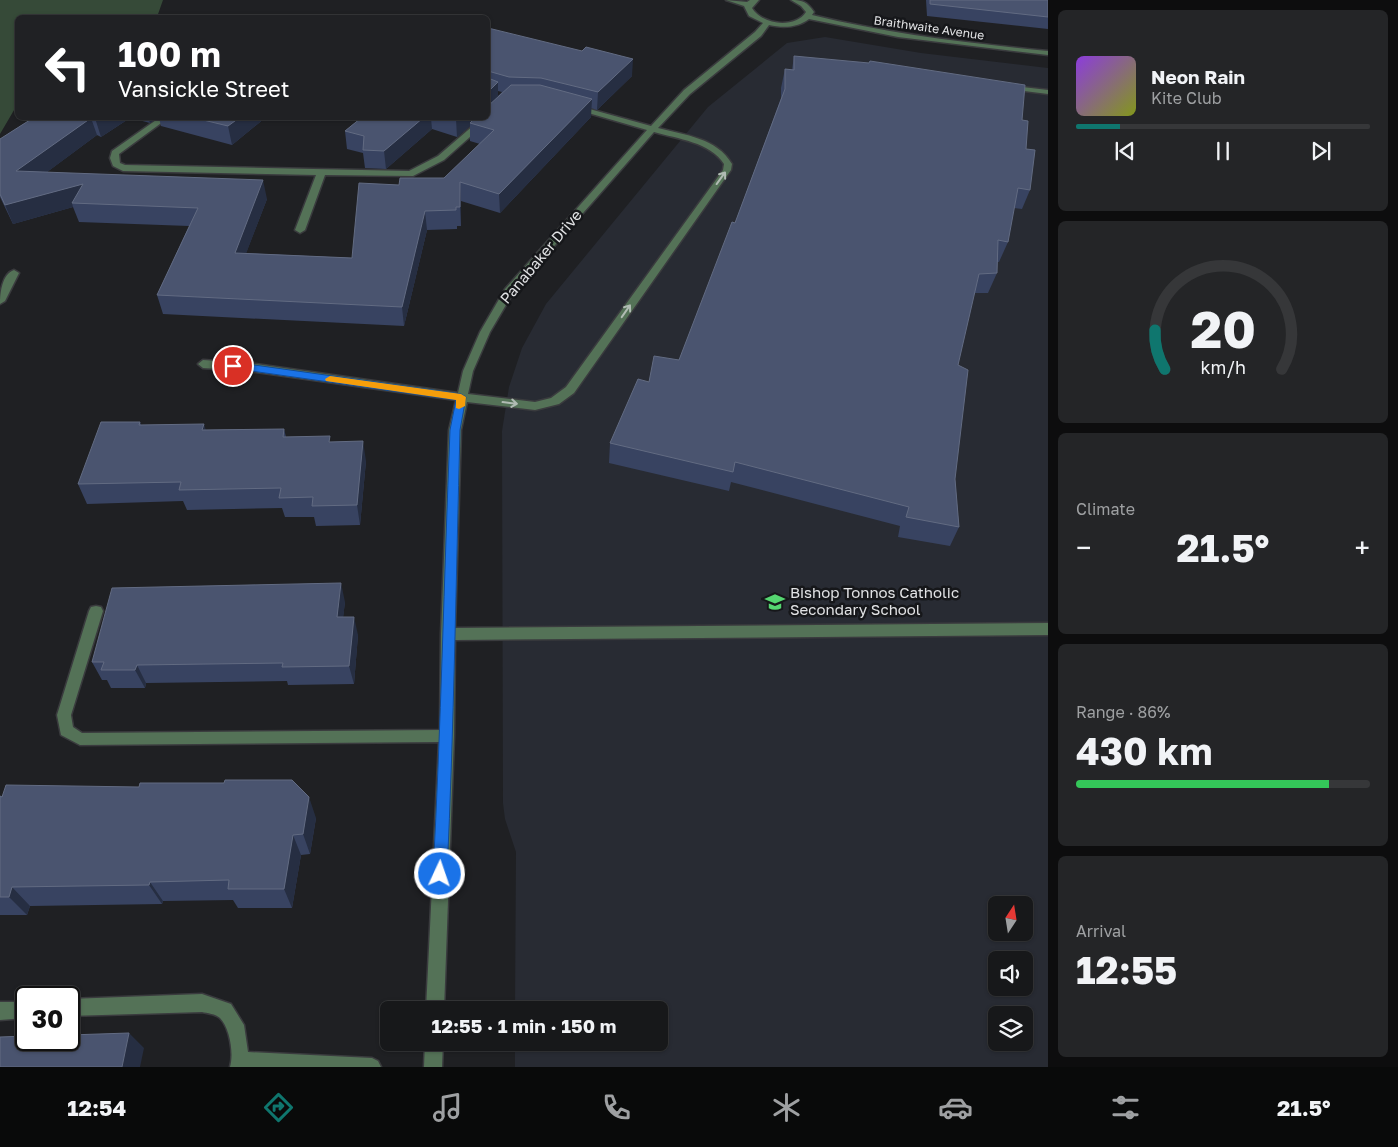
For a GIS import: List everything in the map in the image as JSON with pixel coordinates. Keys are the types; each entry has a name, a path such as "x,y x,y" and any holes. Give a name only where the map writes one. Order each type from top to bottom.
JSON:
{"street":[{"path":"730,0 748,5"},
{"path":"748,5 755,0"},
{"path":"748,5 749,12 753,16 767,23 797,23 809,17 810,12 809,8 796,0"},
{"name":"Braithwaite Avenue","path":"809,17 869,31 907,37 1048,53"},
{"name":"Panabaker Drive","path":"435,1001 447,736 448,634 455,430 468,371 485,332 510,291 652,129 687,92 758,34 767,23"},
{"path":"1000,86 1048,92"},
{"path":"203,364 248,367 535,406 556,401 570,390 727,170 728,164 726,158 717,150 704,143 567,106"},
{"path":"161,120 115,153 116,164 123,168 401,175 422,171 437,163 484,120"},
{"path":"300,230 321,173"},
{"path":"0,301 14,273"},
{"path":"96,611 64,714 66,730 80,739 447,736"},
{"path":"448,634 1048,629"},
{"path":"80,1008 202,1003 225,1010 235,1025 240,1063 372,1067"},
{"path":"0,1011 15,1010"},
{"path":"433,1067 434,1051"}],"shaded area":[{"name":"Bishop Tonnos Catholic Secondary School","path":"825,37 921,53 1048,68 1048,1067 515,1067 515,1051 668,1051 668,1001 515,1001 516,852 505,819 503,803 502,431 509,387 522,348 546,304 708,107 787,43"}],"green space":[{"path":"0,0 163,0 158,15 15,15 15,108 0,134"}],"building":[{"path":"930,0 1048,0 1048,17 930,4"},
{"path":"490,28 582,51 586,47 633,59 598,92 541,78 509,77 490,72"},
{"path":"794,56 869,63 870,61 1025,85 1022,120 1028,121 1026,149 1035,150 1030,190 1018,188 1008,242 998,240 997,273 979,274 958,365 968,370 955,479 959,527 906,517 909,507 735,462 733,472 610,443 638,379 649,382 654,356 679,360 732,222 735,223 785,89 785,69 794,70"},
{"path":"490,79 498,82 490,90"},
{"path":"511,85 540,85 592,99 499,194 460,182 460,207 456,207 456,210 425,211 402,307 157,295 198,208 72,203 83,184 5,205 0,194 0,139 30,120 88,120 16,171 263,180 235,253 352,258 359,183 399,185 400,178 444,178 494,130 470,123 473,120 490,120 490,104"},
{"path":"203,120 236,120 228,126"},
{"path":"359,120 421,120 384,151 363,150 364,136 345,131"},
{"path":"101,422 140,422 139,425 204,424 202,430 284,429 283,437 330,436 329,442 363,441 357,505 312,506 313,497 279,498 281,488 179,490 181,482 78,484"},
{"path":"341,583 337,617 354,617 349,666 282,667 283,663 137,665 135,670 101,670 104,662 92,662 112,588"},
{"path":"225,780 292,780 309,797 303,834 293,835 284,889 228,889 229,880 150,882 149,885 12,887 9,897 0,897 0,796 2,797 6,785 139,787 140,783 224,783"},
{"path":"129,1033 122,1067 0,1067 0,1037 15,1036 15,1051 80,1051 80,1035"}],"slow traffic":[{"path":"330,379 461,397 459,406"}],"place":[{"name":"Bishop Tonnos Catholic Secondary School","path":"775,602"}],"route":[{"path":"233,366 461,397 455,430 448,634 447,736 440,874"}]}
